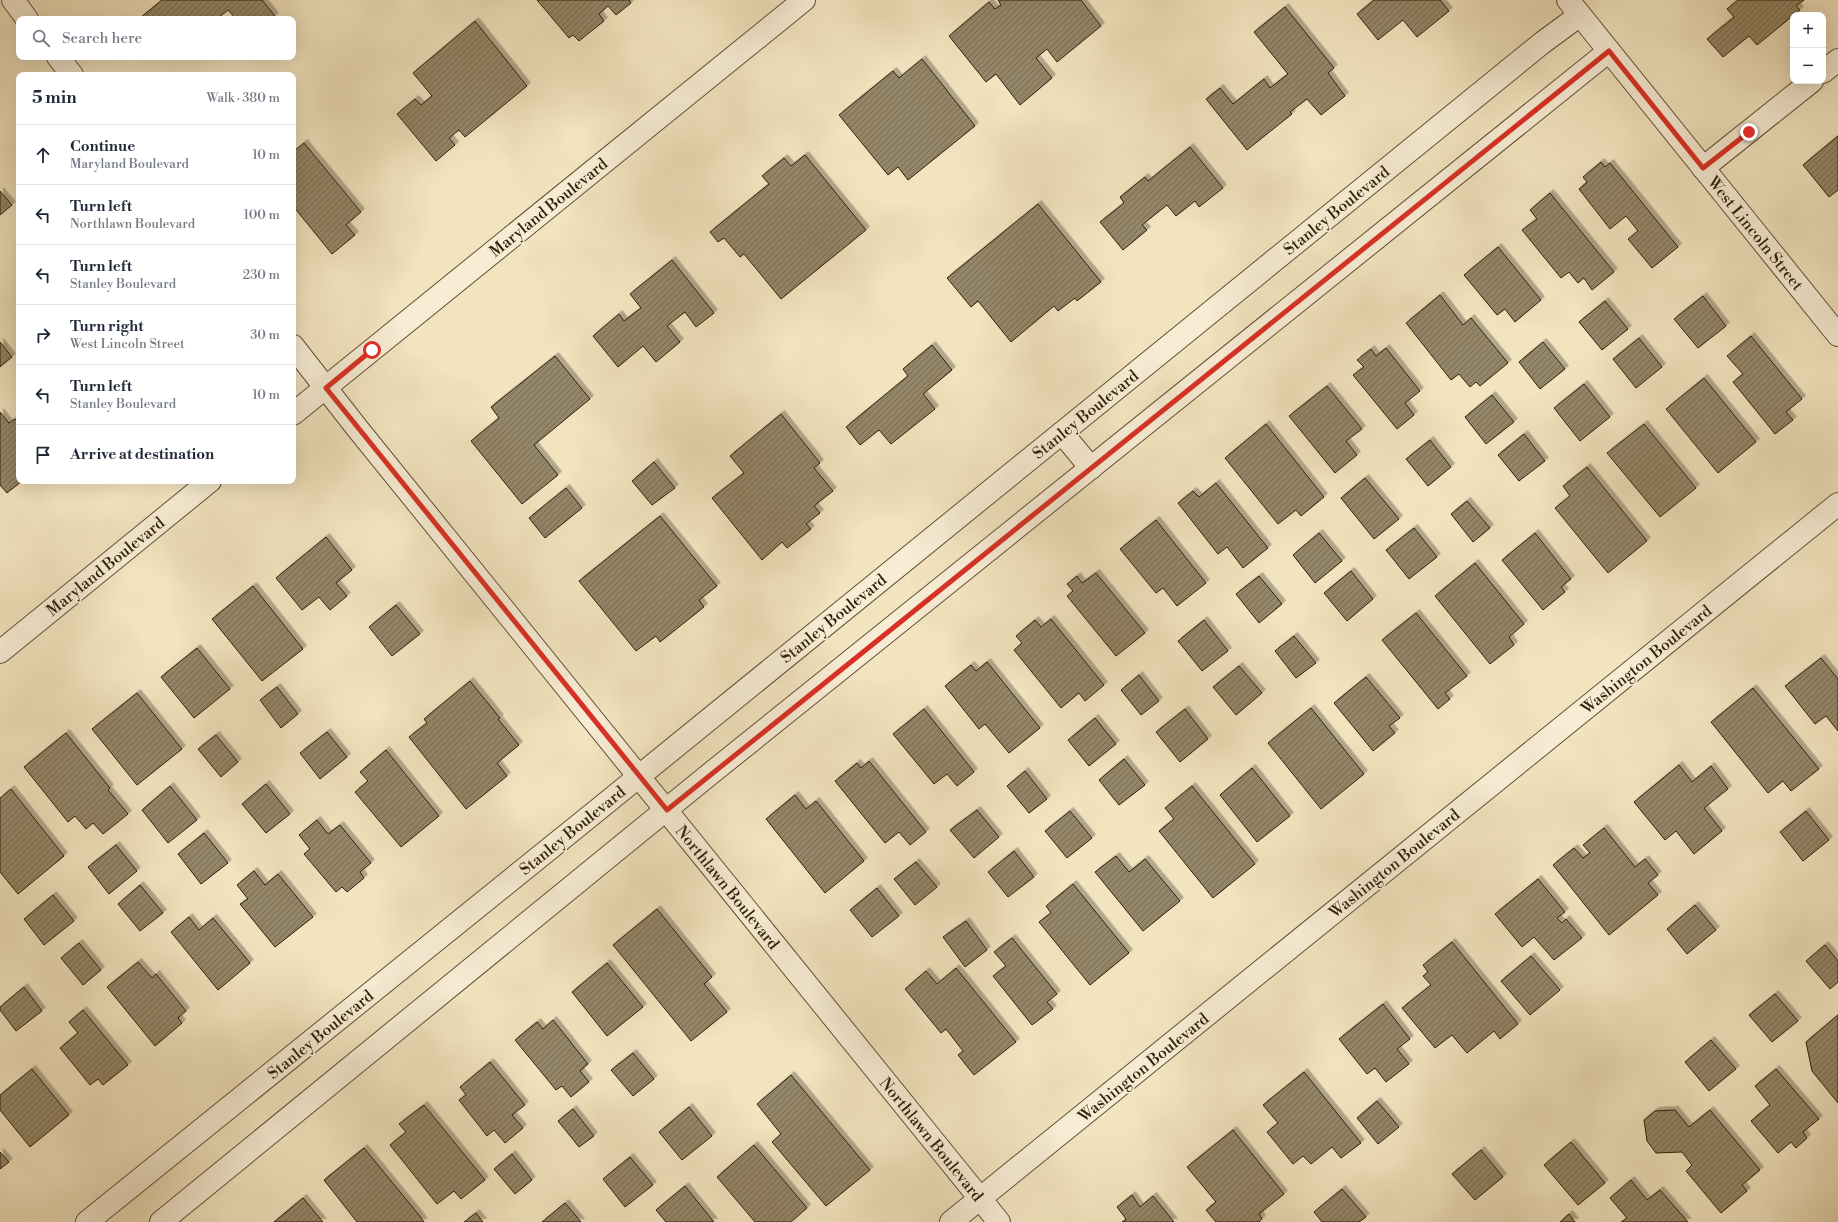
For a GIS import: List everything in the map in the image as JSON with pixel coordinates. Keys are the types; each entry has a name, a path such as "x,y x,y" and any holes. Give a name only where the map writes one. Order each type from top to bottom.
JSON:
{"street":[{"path":"13,0 25,16"},
{"name":"Maryland Boulevard","path":"296,412 804,0"},
{"name":"West Lincoln Street","path":"1574,7 1838,335"},
{"name":"Stanley Boulevard","path":"87,1222 1062,433 1542,42 1574,7"},
{"path":"161,1222 667,810 1609,51"},
{"path":"60,60 70,72"},
{"path":"1826,70 1838,60"},
{"path":"1703,168 1808,84"},
{"name":"Northlawn Boulevard","path":"296,350 999,1222"},
{"path":"1062,433 1091,468"},
{"name":"Maryland Boulevard","path":"0,652 206,484"},
{"name":"Washington Boulevard","path":"951,1222 1838,504"}],"building":[{"path":"162,0 262,0 275,16 233,16 228,10 221,16 143,16"},
{"path":"537,0 629,0 631,3 616,15 608,6 599,14 604,21 579,41 573,35 569,38"},
{"path":"998,0 1081,0 1101,26 1057,62 1047,49 1036,58 1052,78 1020,105 996,74 986,82 949,36 989,2 995,9 1001,5"},
{"path":"1374,0 1440,0 1449,11 1417,37 1403,20 1378,40 1357,14"},
{"path":"1738,0 1804,0 1796,6 1800,10 1798,12 1790,12 1790,18 1757,45 1749,36 1723,57 1707,39 1734,17 1727,9"},
{"path":"1285,7 1334,68 1328,73 1345,96 1321,115 1307,99 1290,112 1292,114 1247,150 1206,99 1220,88 1233,104 1264,79 1270,88 1288,74 1254,32"},
{"path":"475,21 527,86 465,137 459,130 449,138 455,145 436,161 397,114 415,99 421,105 432,96 413,73"},
{"path":"922,59 975,126 908,180 898,167 888,175 839,115 893,71 899,78"},
{"path":"1838,136 1838,190 1829,197 1803,165"},
{"path":"304,143 361,212 346,225 355,235 332,254 296,210 296,150"},
{"path":"1190,147 1223,188 1199,207 1195,201 1176,216 1167,205 1142,225 1147,230 1123,250 1100,222 1124,203 1120,197 1145,177 1148,181"},
{"path":"805,155 866,230 781,299 744,254 740,257 724,238 718,242 710,232 769,184 762,176 784,158 791,166"},
{"path":"1601,162 1605,167 1610,163 1678,247 1652,268 1628,239 1638,231 1626,216 1610,229 1579,189 1587,182 1583,177"},
{"path":"0,191 12,205 0,215"},
{"path":"1550,193 1614,272 1592,290 1584,278 1578,283 1569,272 1561,278 1522,230 1537,219 1530,210"},
{"path":"1038,204 1101,282 1077,301 1075,298 1058,311 1054,306 1011,342 978,301 971,307 947,278"},
{"path":"1498,247 1541,300 1515,322 1505,309 1497,315 1464,275"},
{"path":"672,260 714,313 696,327 685,312 667,326 680,342 656,362 643,346 618,367 593,336 619,314 624,321 641,308 630,294"},
{"path":"1440,295 1463,325 1471,318 1508,363 1480,386 1476,382 1470,387 1459,374 1451,380 1406,323"},
{"path":"1703,296 1726,326 1698,348 1674,319"},
{"path":"1605,301 1628,329 1602,350 1579,322"},
{"path":"1751,336 1802,399 1786,412 1793,420 1775,434 1733,382 1743,374 1727,356"},
{"path":"1639,338 1662,367 1636,388 1613,359"},
{"path":"0,342 12,357 0,367"},
{"path":"1543,342 1565,369 1540,389 1519,362"},
{"path":"932,345 952,370 923,394 935,409 891,444 879,430 860,445 846,427 908,376 903,369"},
{"path":"1386,348 1420,391 1405,403 1414,415 1397,429 1353,375 1364,367 1357,360 1371,349 1376,356"},
{"path":"555,356 590,399 534,445 558,475 522,504 471,441 499,418 491,407"},
{"path":"1704,378 1756,442 1718,473 1666,409"},
{"path":"1584,384 1610,417 1580,441 1554,408"},
{"path":"1327,386 1362,429 1346,441 1357,455 1335,473 1289,416"},
{"path":"1492,395 1514,422 1486,444 1465,417"},
{"path":"0,412 9,423 15,419 16,420 16,484 18,484 7,493 0,485"},
{"path":"781,414 820,463 814,468 833,491 814,506 820,513 806,524 811,529 787,548 782,542 762,560 712,498 744,473 730,456"},
{"path":"1266,424 1324,497 1301,516 1296,510 1278,524 1225,458"},
{"path":"1644,424 1696,488 1660,517 1607,453"},
{"path":"1524,434 1545,461 1519,481 1498,455"},
{"path":"1430,440 1451,467 1428,486 1406,459"},
{"path":"654,462 675,488 652,505 632,481"},
{"path":"1587,467 1647,541 1608,573 1555,508 1570,496 1563,486"},
{"path":"1365,478 1399,519 1374,539 1341,498"},
{"path":"1216,483 1268,548 1243,568 1227,547 1218,554 1178,503 1193,491 1199,497"},
{"path":"566,488 582,508 545,538 529,518"},
{"path":"1467,501 1490,528 1473,542 1451,514"},
{"path":"660,516 717,586 699,600 704,607 660,642 656,636 636,651 579,581"},
{"path":"1156,520 1206,583 1177,606 1163,588 1156,593 1120,549"},
{"path":"1414,528 1437,557 1409,579 1386,550"},
{"path":"1319,533 1342,561 1315,583 1293,555"},
{"path":"1535,533 1571,579 1561,587 1565,592 1543,610 1502,560"},
{"path":"326,537 352,570 336,583 347,596 330,610 319,597 302,610 276,578"},
{"path":"1475,563 1524,624 1509,637 1514,645 1490,664 1435,596"},
{"path":"1351,571 1373,599 1347,621 1324,593"},
{"path":"1096,573 1145,633 1116,656 1067,596 1073,591 1067,584 1077,576 1082,583"},
{"path":"1259,576 1282,604 1259,623 1236,594"},
{"path":"253,586 303,649 262,681 212,619"},
{"path":"396,605 420,634 392,656 369,627"},
{"path":"1416,613 1467,676 1445,693 1450,699 1438,709 1382,640"},
{"path":"1051,619 1104,685 1085,701 1079,693 1061,708 1014,650 1022,643 1016,636 1035,620 1041,627"},
{"path":"1204,620 1228,651 1202,671 1178,641"},
{"path":"1294,636 1316,663 1296,678 1275,651"},
{"path":"197,648 230,689 194,718 161,677"},
{"path":"1821,658 1838,679 1838,731 1826,716 1815,724 1785,686"},
{"path":"987,662 1040,728 1009,753 985,724 979,729 945,686 971,665 976,671"},
{"path":"1239,666 1262,693 1236,715 1213,687"},
{"path":"1139,675 1159,701 1141,715 1121,690"},
{"path":"1366,677 1400,718 1389,726 1395,733 1373,751 1334,703"},
{"path":"470,681 500,718 498,719 519,745 497,763 507,776 466,809 409,737 427,723 424,719"},
{"path":"277,687 298,714 281,728 260,700"},
{"path":"1753,688 1819,769 1791,791 1783,781 1768,793 1711,722"},
{"path":"137,693 182,749 137,785 92,729"},
{"path":"1311,708 1364,774 1321,809 1268,743"},
{"path":"924,709 974,772 957,786 947,774 934,784 893,734"},
{"path":"1185,709 1208,739 1180,762 1156,732"},
{"path":"1095,718 1116,744 1089,766 1068,740"},
{"path":"327,732 347,757 320,779 300,753"},
{"path":"66,733 110,788 108,790 128,814 103,834 93,823 86,829 75,816 68,822 24,767"},
{"path":"216,735 238,762 221,777 198,749"},
{"path":"386,750 439,816 401,847 355,792 368,781 360,772"},
{"path":"1124,759 1145,785 1119,805 1099,780"},
{"path":"869,761 926,832 910,845 899,832 885,843 835,781 857,763 861,768"},
{"path":"1679,765 1692,782 1711,766 1728,789 1704,808 1722,831 1694,854 1676,831 1665,840 1634,802"},
{"path":"1252,768 1290,816 1257,842 1220,795"},
{"path":"1025,771 1047,799 1029,813 1007,786"},
{"path":"266,784 290,814 266,833 242,804"},
{"path":"170,786 197,820 168,843 142,810"},
{"path":"1192,786 1255,864 1213,898 1159,831 1174,819 1165,808"},
{"path":"11,789 64,856 18,894 0,872 0,798"},
{"path":"795,795 806,809 816,801 864,861 825,893 766,819"},
{"path":"977,810 999,837 974,858 950,830"},
{"path":"1070,811 1092,838 1067,858 1045,831"},
{"path":"1806,811 1829,840 1803,861 1780,832"},
{"path":"317,820 328,834 340,825 371,863 360,872 364,878 347,892 342,887 336,892 304,854 310,849 299,835"},
{"path":"1604,828 1635,867 1645,859 1658,875 1648,883 1658,895 1609,935 1553,865 1574,848 1583,858 1590,853 1583,845"},
{"path":"204,833 228,863 201,884 178,854"},
{"path":"116,845 137,871 109,894 88,867"},
{"path":"1014,851 1034,877 1008,897 988,872"},
{"path":"1116,856 1129,872 1145,859 1180,901 1143,931 1095,872"},
{"path":"916,862 937,887 915,905 894,879"},
{"path":"254,871 265,885 278,874 313,917 275,947 240,904 248,899 237,885"},
{"path":"1538,879 1565,912 1557,918 1562,923 1566,919 1582,938 1554,960 1534,937 1522,947 1495,914"},
{"path":"1073,884 1129,953 1090,985 1039,922 1051,913 1046,906"},
{"path":"140,885 163,913 140,931 118,904"},
{"path":"877,888 899,916 872,937 850,910"},
{"path":"53,895 74,921 44,945 24,919"},
{"path":"1695,905 1716,930 1687,954 1667,929"},
{"path":"657,909 712,977 704,984 727,1012 691,1041 613,945"},
{"path":"189,917 199,930 213,918 250,963 218,990 171,932"},
{"path":"966,921 987,950 965,967 943,937"},
{"path":"1012,938 1057,994 1047,1002 1053,1009 1032,1025 993,976 1006,966 994,952"},
{"path":"1452,942 1518,1024 1500,1039 1494,1031 1467,1053 1452,1035 1435,1048 1402,1008 1431,985 1423,976 1428,972 1423,965"},
{"path":"79,943 101,970 83,985 61,958"},
{"path":"1825,945 1838,961 1838,982 1830,989 1806,961"},
{"path":"1531,956 1560,990 1530,1015 1501,981"},
{"path":"138,962 152,978 156,974 186,1011 178,1018 182,1023 155,1046 107,987"},
{"path":"607,963 643,1007 607,1036 572,992"},
{"path":"956,968 1016,1042 974,1075 958,1055 963,1051 946,1029 941,1033 905,989 926,971 937,984"},
{"path":"24,987 42,1011 16,1031 0,1010 0,1007"},
{"path":"1775,994 1798,1021 1772,1042 1749,1015"},
{"path":"1383,1004 1410,1039 1397,1049 1409,1064 1386,1082 1375,1068 1367,1074 1339,1039"},
{"path":"83,1010 128,1065 103,1085 98,1079 90,1085 60,1048 78,1033 69,1022"},
{"path":"1838,1015 1838,1103 1812,1071 1806,1042"},
{"path":"553,1020 588,1064 580,1071 589,1082 571,1097 562,1086 556,1090 515,1040 537,1022 543,1029"},
{"path":"1711,1040 1736,1069 1709,1091 1685,1062"},
{"path":"633,1053 654,1079 633,1096 611,1070"},
{"path":"490,1062 525,1105 512,1115 523,1128 505,1143 494,1130 487,1136 459,1100 466,1095 460,1087"},
{"path":"32,1069 69,1115 30,1147 0,1110 0,1095"},
{"path":"1776,1069 1819,1119 1803,1132 1807,1138 1796,1148 1791,1142 1778,1153 1751,1121 1770,1105 1755,1086"},
{"path":"1304,1072 1361,1143 1341,1158 1332,1147 1311,1164 1303,1156 1293,1164 1267,1132 1278,1123 1263,1105"},
{"path":"791,1075 870,1170 826,1206 772,1142 781,1134 757,1104"},
{"path":"1377,1101 1399,1127 1378,1144 1357,1118"},
{"path":"424,1105 485,1180 461,1199 454,1191 437,1204 390,1145 406,1132 399,1124"},
{"path":"689,1107 712,1136 682,1160 659,1132"},
{"path":"573,1109 594,1136 579,1147 558,1121"},
{"path":"1675,1110 1689,1127 1710,1110 1760,1170 1742,1185 1747,1191 1721,1213 1686,1171 1692,1165 1682,1152 1656,1153 1647,1141 1644,1120 1655,1111"},
{"path":"1233,1130 1284,1194 1259,1214 1262,1219 1259,1222 1216,1222 1206,1210 1216,1202 1187,1167"},
{"path":"1571,1142 1605,1183 1578,1205 1544,1165"},
{"path":"754,1145 807,1208 791,1222 755,1222 717,1177"},
{"path":"364,1148 424,1222 357,1222 324,1180"},
{"path":"1481,1150 1503,1177 1475,1200 1452,1174"},
{"path":"0,1152 9,1162 0,1169"},
{"path":"512,1154 532,1180 515,1194 494,1169"},
{"path":"630,1157 653,1185 625,1207 603,1179"},
{"path":"1631,1180 1647,1200 1660,1190 1688,1222 1621,1222 1627,1218 1610,1198"},
{"path":"685,1186 714,1222 666,1222 656,1210"},
{"path":"1342,1189 1366,1217 1359,1222 1322,1222 1314,1212"},
{"path":"1132,1195 1140,1207 1153,1196 1174,1222 1122,1222 1126,1219 1117,1207"},
{"path":"303,1198 323,1222 274,1222"},
{"path":"565,1203 581,1222 542,1222"},
{"path":"476,1213 483,1222 464,1222"},
{"path":"1569,1214 1575,1222 1560,1222"}],"route":[{"path":"372,350 326,388 667,810 1609,51 1703,168 1749,132"}]}
